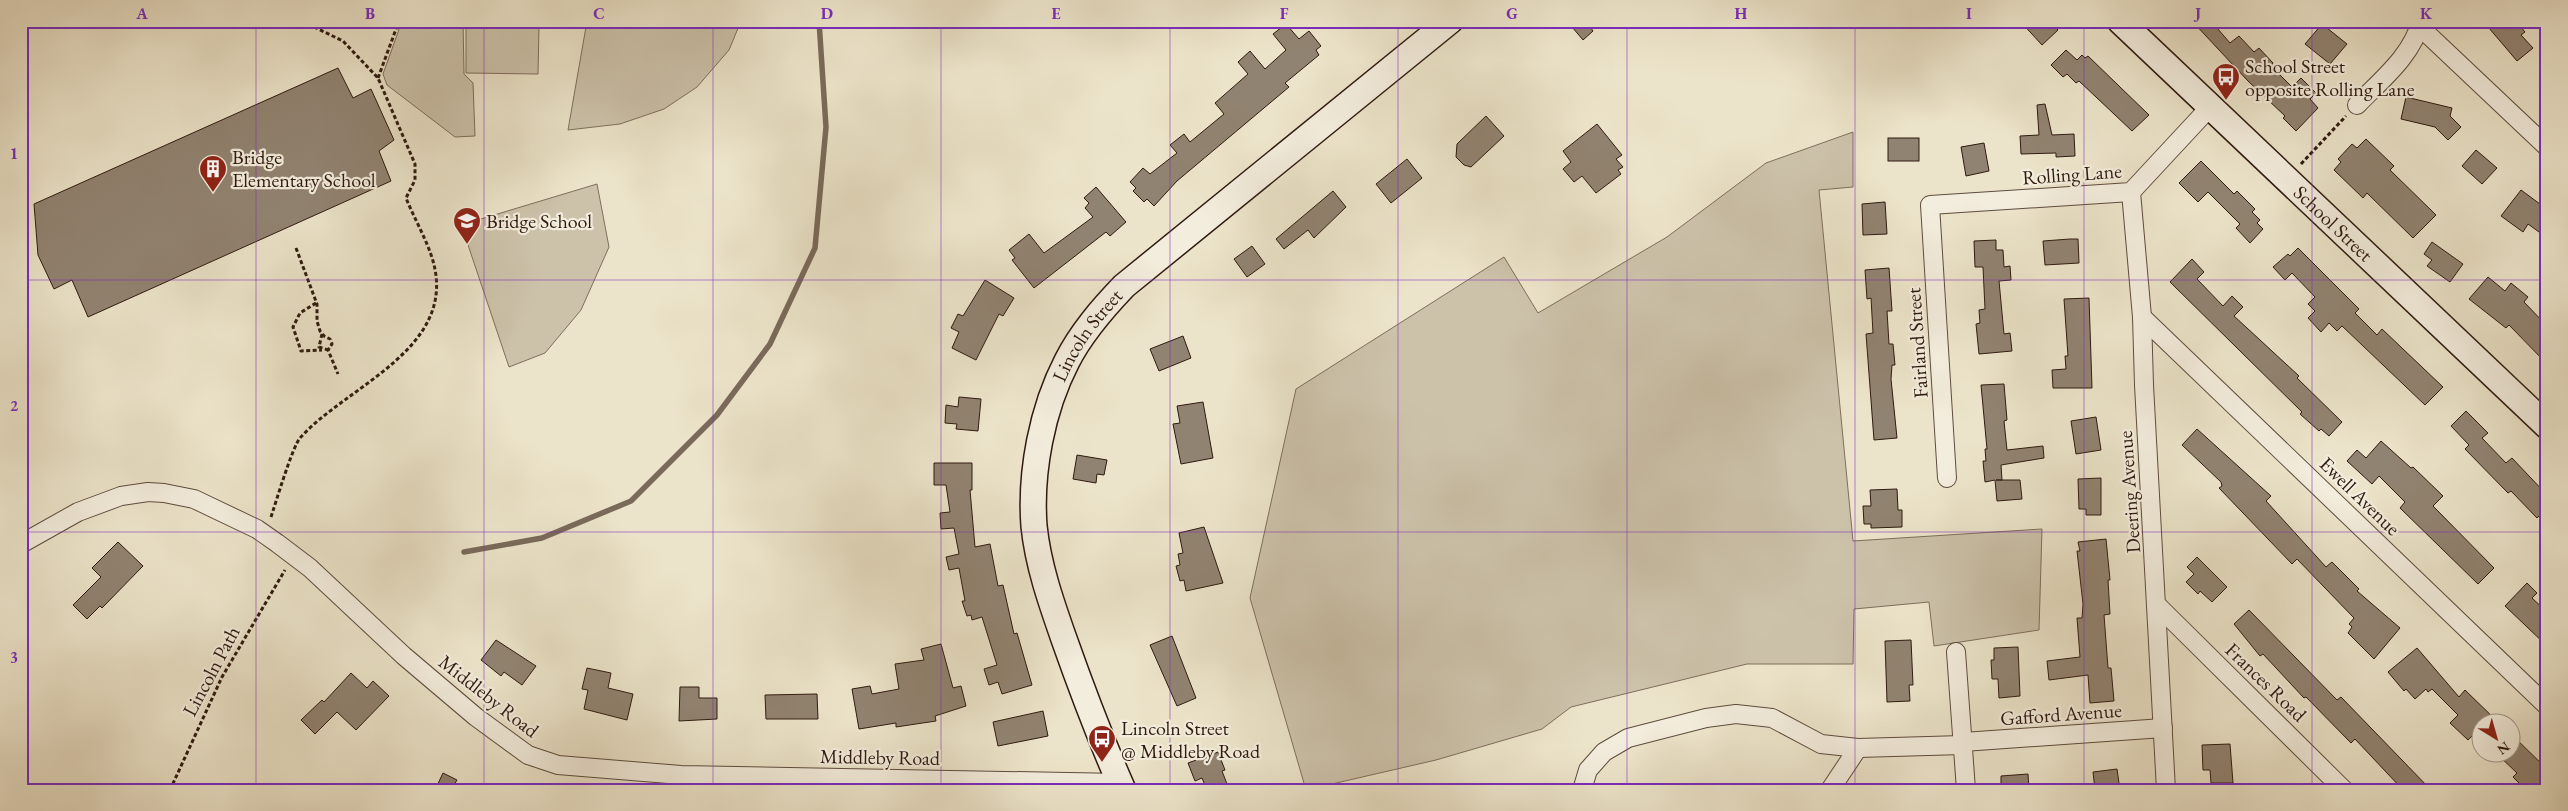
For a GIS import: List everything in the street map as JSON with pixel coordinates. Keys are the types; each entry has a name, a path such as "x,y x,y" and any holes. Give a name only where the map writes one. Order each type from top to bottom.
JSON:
{"street":[{"name":"Lincoln Street","path":"1122,787 1096,729 1051,602 1043,575 1034,526 1035,477 1044,423 1067,361 1090,325 1124,286 1450,21"},
{"name":"School Street","path":"2120,21 2547,426"},
{"path":"2357,105 2412,45 2421,24 2547,147"},
{"name":"Rolling Lane","path":"1930,206 2131,192 2210,107"},
{"name":"Deering Avenue","path":"2131,192 2142,317 2166,790"},
{"name":"Fairland Street","path":"1930,206 1947,478"},
{"name":"Ewell Avenue","path":"2142,317 2547,706"},
{"name":"Middleby Road","path":"21,544 78,512 121,496 148,492 194,499 257,529 277,543 310,568 404,656 476,717 528,755 558,766 681,775 1122,787"},
{"name":"Frances Road","path":"2157,605 2344,790"},
{"path":"1956,652 1966,790"},
{"name":"Gafford Avenue","path":"1582,790 1588,770 1604,752 1628,738 1706,718 1736,714 1772,718 1821,744 1858,748 1963,744 2163,728"},
{"path":"1830,790 1858,748"}],"path":[{"path":"271,517 298,440 324,415 405,354 425,328 435,301 433,261 406,198 415,180 416,164 378,78 343,41 308,24 307,21"},
{"path":"378,78 399,21"},
{"path":"2287,179 2357,105"},
{"path":"296,248 316,303 317,321 322,334 330,339 332,344 328,350"},
{"path":"316,303 300,313 293,327 300,351 328,350"},
{"path":"322,334 319,341 319,347 322,350"},
{"path":"328,350 338,374"},
{"name":"Lincoln Path","path":"170,790 222,677 285,570"}],"shaded area":[{"path":"402,21 463,21 464,74 473,83 475,136 455,137 387,85 383,74"},
{"path":"587,21 741,21 729,50 697,87 664,109 620,124 568,130"},
{"path":"466,25 539,26 538,74 466,73"},
{"path":"1853,132 1853,187 1819,190 1853,541 2042,529 2039,630 1934,646 1929,602 1854,609 1853,664 1747,664 1571,707 1542,729 1436,760 1306,790 1250,598 1296,389 1504,257 1538,313 1667,237 1766,163"},
{"path":"597,184 609,247 581,310 545,353 509,367 464,233 471,222"}],"building":[{"path":"1567,21 1586,21 1593,31 1583,40"},
{"path":"2020,21 2049,21 2058,30 2042,45"},
{"path":"2192,21 2211,21 2230,43 2239,36 2254,52 2259,48 2273,63 2271,66 2292,87 2301,78 2316,93 2310,99 2318,108 2296,131 2283,118 2285,116 2248,81"},
{"path":"2483,21 2516,21 2525,32 2521,35 2533,48 2517,61"},
{"path":"1286,24 1299,39 1309,31 1321,46 1316,50 1319,55 1285,83 1289,87 1177,181 1154,206 1147,199 1144,202 1133,191 1136,188 1130,182 1143,168 1150,174 1177,153 1170,145 1184,134 1190,142 1224,114 1215,103 1248,74 1238,62 1250,51 1265,69 1286,50 1273,34"},
{"path":"2322,24 2347,44 2330,64 2305,44"},
{"path":"2066,50 2077,60 2082,55 2085,58 2088,56 2149,115 2132,131 2079,81 2076,83 2067,74 2063,77 2051,65"},
{"name":"Bridge Elementary School","path":"338,68 353,98 371,89 394,140 379,151 391,181 88,317 72,280 54,289 38,255 34,204"},
{"path":"2406,97 2452,108 2450,116 2461,127 2448,140 2435,127 2401,119"},
{"path":"2045,104 2052,135 2074,134 2075,156 2056,157 2056,153 2021,154 2020,136 2039,135 2037,105"},
{"path":"1486,116 1504,136 1471,167 1464,165 1456,157 1457,144"},
{"path":"1597,124 1622,155 1616,159 1623,167 1618,170 1621,174 1596,193 1582,176 1574,182 1563,169 1571,162 1563,151"},
{"path":"1888,138 1919,138 1919,161 1888,161"},
{"path":"2366,139 2394,166 2390,170 2436,215 2413,238 2367,193 2363,198 2334,170 2341,162 2338,159 2352,144 2357,148"},
{"path":"1984,143 1989,171 1966,176 1961,147"},
{"path":"2476,150 2497,168 2482,184 2462,166"},
{"path":"1407,159 1422,178 1391,203 1376,184"},
{"path":"2201,161 2234,194 2237,191 2255,209 2252,212 2260,220 2257,223 2263,229 2250,243 2236,228 2240,224 2208,192 2198,202 2179,183"},
{"path":"1096,187 1126,222 1110,236 1106,232 1034,288 1012,260 1015,258 1009,250 1029,234 1044,253 1093,217 1085,208 1089,203 1084,198"},
{"path":"2521,190 2544,207 2541,210 2547,215 2547,222 2539,232 2528,224 2523,232 2501,216"},
{"path":"1333,191 1346,207 1314,238 1308,230 1284,249 1276,239"},
{"path":"1885,202 1887,234 1863,235 1862,204"},
{"path":"2078,239 2079,263 2045,265 2043,241"},
{"path":"1996,240 1996,250 2003,250 2004,267 2010,266 2011,280 1999,281 2004,334 2010,333 2012,351 1979,354 1976,324 1980,323 1979,310 1985,309 1983,267 1975,267 1974,241"},
{"path":"2432,242 2463,264 2450,282 2427,266 2432,260 2424,254"},
{"path":"1252,246 1265,264 1247,277 1234,259"},
{"path":"2298,248 2359,309 2355,313 2377,335 2382,329 2443,387 2425,405 2342,326 2337,331 2329,323 2321,332 2308,318 2315,311 2308,304 2315,297 2292,273 2285,280 2273,267 2288,254 2290,256"},
{"path":"2192,259 2204,272 2197,279 2223,306 2232,296 2243,307 2234,316 2299,376 2297,378 2342,422 2329,436 2321,429 2319,431 2300,414 2302,412 2170,282"},
{"path":"1889,268 1892,311 1887,311 1889,344 1893,344 1895,365 1892,365 1891,379 1897,438 1874,440 1866,334 1873,333 1871,298 1867,299 1865,270"},
{"path":"2488,277 2505,291 2511,283 2528,297 2524,302 2547,326 2547,364 2509,325 2506,328 2469,299"},
{"path":"985,280 1014,298 1003,316 999,314 976,360 952,348 959,332 951,328 958,314 963,316"},
{"path":"2089,298 2092,388 2053,388 2052,370 2066,369 2065,356 2068,356 2064,299"},
{"path":"1183,336 1191,358 1159,371 1150,349"},
{"path":"2004,384 2007,420 2004,421 2007,450 2043,446 2044,458 2001,465 2002,480 2020,480 2022,499 1997,501 1995,480 1985,482 1983,461 1986,461 1985,449 1987,449 1981,385"},
{"path":"959,397 981,399 978,431 956,429 957,424 945,423 946,405 958,407"},
{"path":"1203,402 1213,458 1181,464 1173,424 1180,423 1177,406"},
{"path":"2466,411 2488,433 2482,438 2506,463 2512,458 2547,495 2547,508 2537,518 2511,491 2508,493 2465,449 2469,445 2451,426"},
{"path":"2096,417 2101,450 2076,454 2071,421"},
{"path":"2197,429 2271,496 2266,501 2326,567 2332,562 2359,589 2357,591 2400,628 2374,659 2348,633 2352,627 2349,624 2354,618 2297,559 2292,564 2219,488 2222,486 2221,482 2182,445"},
{"path":"2381,441 2411,468 2413,467 2443,496 2433,506 2494,568 2478,584 2400,508 2405,502 2379,476 2372,484 2347,461 2357,450 2366,458"},
{"path":"1077,455 1107,460 1104,475 1097,474 1096,483 1073,479"},
{"path":"934,463 972,463 972,490 970,490 975,547 990,544 998,586 1003,585 1014,634 1017,633 1032,685 1002,694 998,682 989,685 984,669 997,665 982,617 972,620 971,615 967,616 962,601 965,601 959,568 949,570 946,557 959,554 954,528 941,529 940,513 950,512 946,485 934,485"},
{"path":"2101,478 2101,515 2086,515 2086,509 2079,509 2078,479"},
{"path":"1897,489 1898,510 1902,510 1902,527 1871,528 1871,524 1864,524 1863,506 1871,506 1870,490"},
{"path":"1204,527 1223,583 1186,591 1184,580 1180,581 1176,566 1180,565 1178,554 1183,553 1179,533"},
{"path":"2106,539 2110,580 2108,580 2110,614 2104,615 2108,668 2111,668 2114,701 2090,703 2088,675 2049,680 2047,661 2080,657 2077,618 2082,618 2083,604 2077,551 2080,551 2078,542"},
{"path":"118,542 143,566 102,608 100,606 87,619 73,605 101,577 92,568"},
{"path":"2197,557 2227,587 2212,602 2200,591 2198,594 2186,582 2194,574 2187,567"},
{"path":"2527,583 2537,593 2532,598 2547,612 2547,646 2505,606"},
{"path":"2249,610 2337,700 2341,697 2431,790 2403,790 2355,739 2351,743 2306,697 2304,698 2263,654 2260,656 2234,624"},
{"path":"1172,636 1196,698 1177,706 1150,645"},
{"path":"496,640 536,666 522,685 504,672 501,676 481,660"},
{"path":"1911,640 1913,685 1909,685 1910,701 1887,702 1885,641"},
{"path":"941,644 953,688 961,686 966,706 935,716 936,721 896,727 896,723 859,729 852,689 870,686 872,694 899,689 895,664 924,660 921,649"},
{"path":"2018,647 2020,696 1999,698 1998,679 1992,679 1991,660 1994,660 1994,648"},
{"path":"2417,648 2459,697 2465,690 2490,714 2470,714 2470,738 2468,740 2450,723 2458,715 2432,689 2428,692 2426,689 2415,699 2406,689 2404,691 2388,672"},
{"path":"587,668 611,673 608,688 633,694 627,720 584,709 588,690 582,689"},
{"path":"351,673 367,688 373,681 389,696 356,730 337,712 315,734 301,720 322,700 324,702"},
{"path":"680,687 699,687 699,698 717,698 717,719 679,721"},
{"path":"817,694 818,719 766,719 765,695"},
{"path":"1043,711 1048,736 998,746 993,722"},
{"path":"2520,743 2547,769 2547,790 2526,790 2513,777 2517,773 2508,764 2520,764"},
{"path":"2230,744 2233,783 2211,783 2210,770 2203,770 2202,745"},
{"path":"1218,752 1225,770 1222,771 1227,784 1207,790 1202,778 1195,781 1188,763"},
{"path":"2117,769 2120,790 2095,790 2093,772"},
{"path":"443,773 457,780 451,790 435,790"},
{"path":"2028,774 2029,790 2001,790 2001,776"}],"waterway":[{"path":"464,552 542,538 631,501 717,415 770,344 815,248 826,127 819,21"}],"place":[{"name":"School Street opposite Rolling Lane","path":"2226,101"},
{"name":"Bridge Elementary School","path":"213,193"},
{"name":"Bridge School","path":"467,245"},
{"name":"Lincoln Street @ Middleby Road","path":"1102,763"}]}
